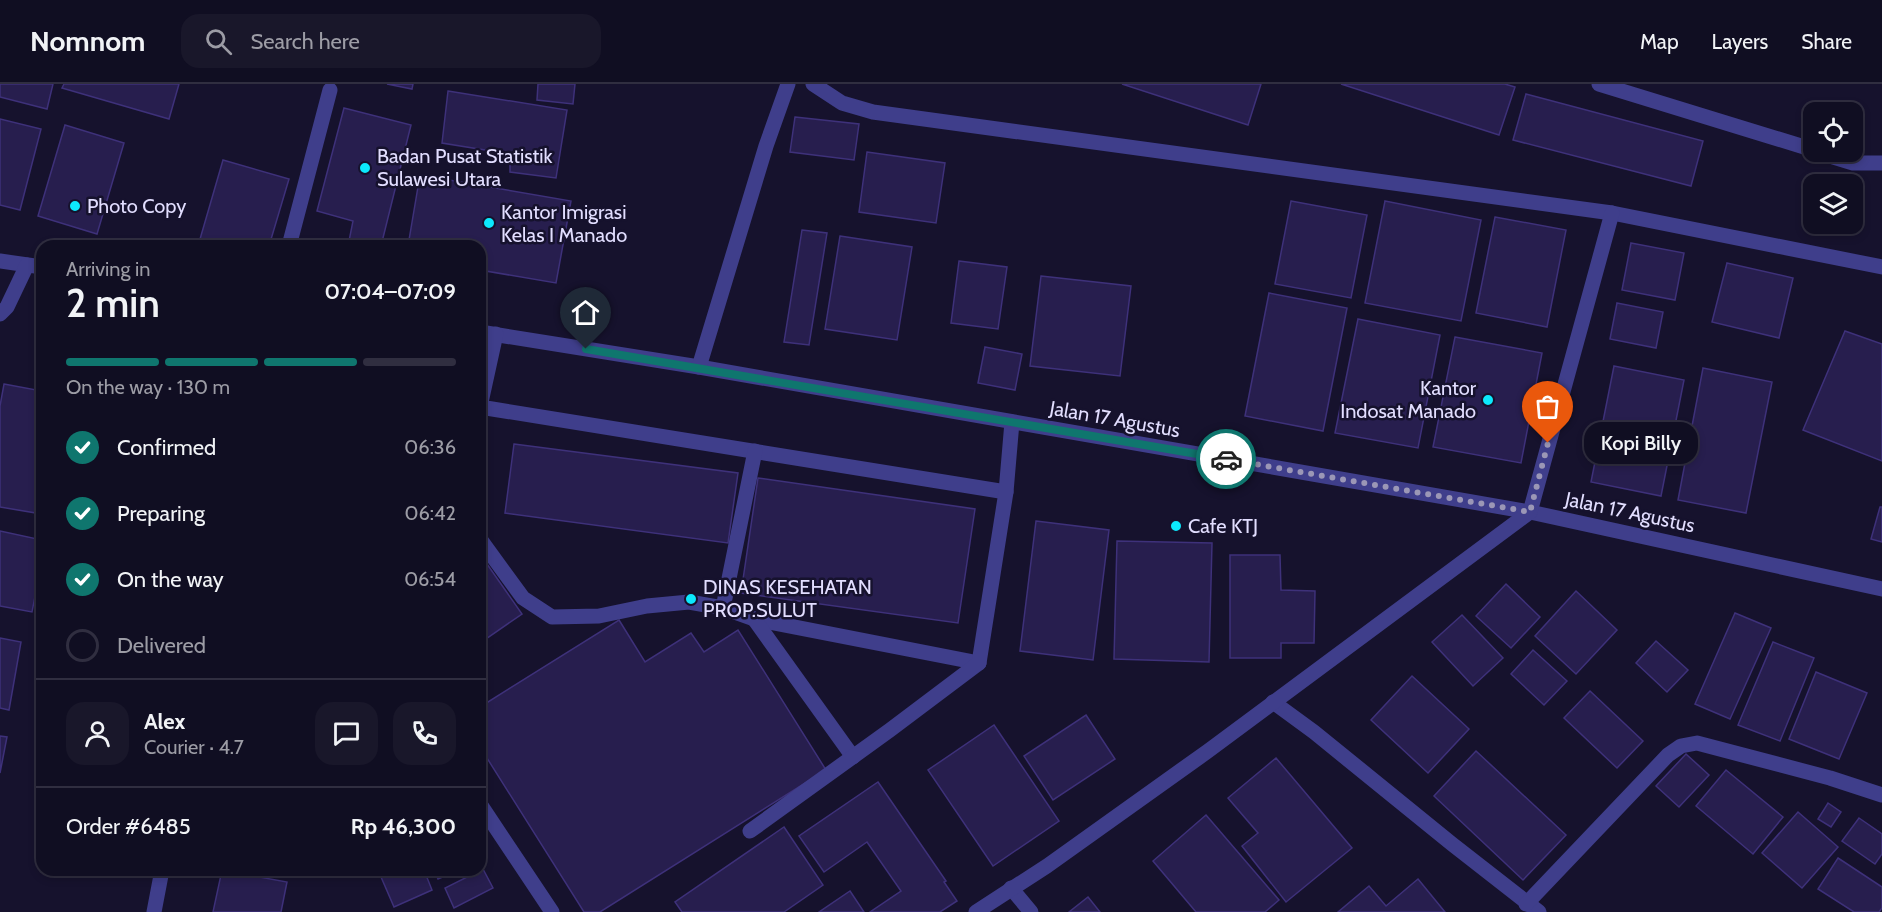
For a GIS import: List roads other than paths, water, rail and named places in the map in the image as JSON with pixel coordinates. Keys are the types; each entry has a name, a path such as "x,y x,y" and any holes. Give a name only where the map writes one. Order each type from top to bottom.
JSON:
{"street":[{"path":"699,367 766,146 788,84"},
{"path":"813,84 842,103 873,112 1612,213 1882,267"},
{"path":"1599,84 1803,147"},
{"path":"291,240 330,90"},
{"path":"1850,162 1882,164"},
{"path":"976,912 1047,867 1530,512 1612,213"},
{"path":"0,261 34,266 7,308 0,314"},
{"name":"Jalan 17 Agustus","path":"486,333 699,367 1530,512 1882,589"},
{"path":"486,380 496,334"},
{"path":"486,409 1005,492"},
{"path":"750,831 979,663 1005,492 1012,422"},
{"path":"723,608 755,452"},
{"path":"486,547 523,598 552,617 599,616 647,606 689,602 723,608 754,619 979,663"},
{"path":"754,619 853,757"},
{"path":"1274,702 1533,908 1668,755 1681,746 1697,743 1830,778 1882,795"},
{"path":"486,813 552,912"},
{"path":"154,912 161,876"},
{"path":"1011,888 1031,912"}],"place":[{"name":"Badan Pusat Statistik Sulawesi Utara","path":"365,168"},
{"name":"Photo Copy","path":"75,206"},
{"name":"Kantor Imigrasi Kelas I Manado","path":"489,223"},
{"name":"Kantor Indosat Manado","path":"1488,400"},
{"name":"Kopi Billy","path":"1548,443"},
{"name":"Cafe KTJ","path":"1176,526"},
{"name":"DINAS KESEHATAN PROP.SULUT","path":"691,599"}]}
